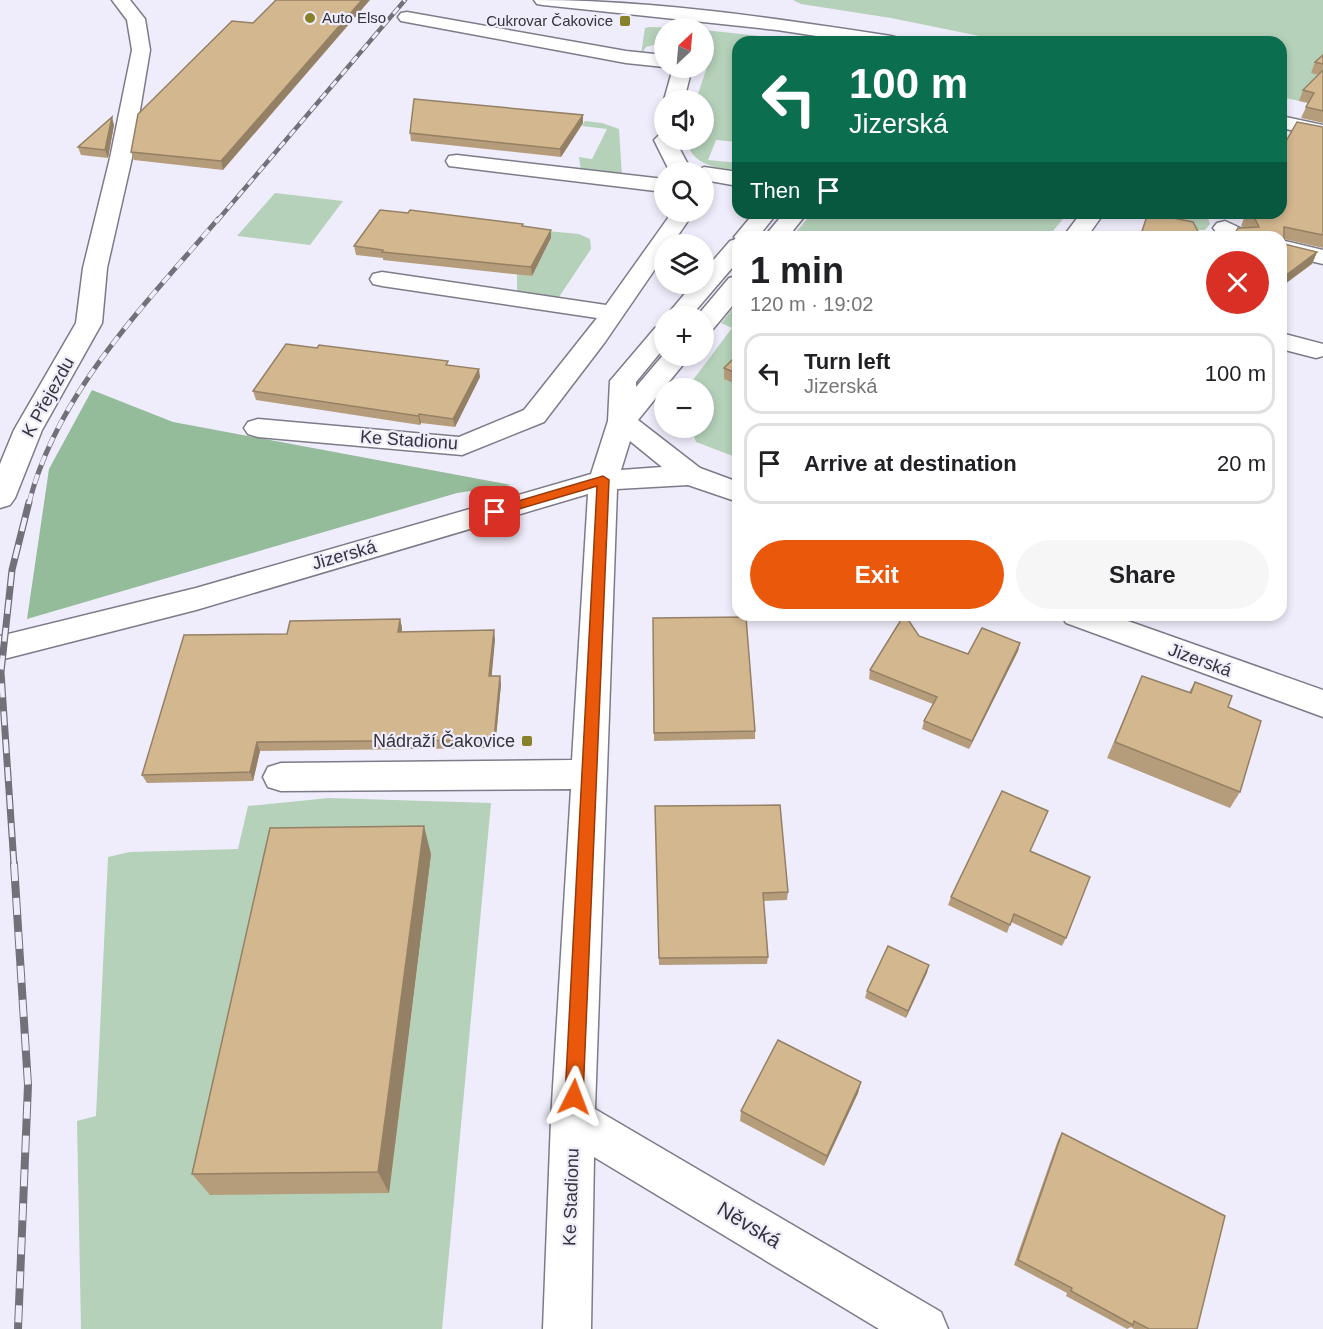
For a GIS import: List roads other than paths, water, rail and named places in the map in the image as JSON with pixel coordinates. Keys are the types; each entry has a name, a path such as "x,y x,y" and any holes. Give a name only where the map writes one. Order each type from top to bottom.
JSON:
{"street":[{"name":"K Přejezdu","path":"0,498 28,430 89,323 95,268 121,158 141,51 136,19 120,0"},
{"path":"543,0 766,22 854,36"},
{"path":"407,17 626,57 654,60"},
{"path":"1287,123 1323,131"},
{"path":"457,161 654,185"},
{"path":"714,175 732,178"},
{"path":"751,231 761,219"},
{"path":"781,231 791,219"},
{"name":"Ke Stadionu","path":"258,428 462,446 534,416 613,313 676,222"},
{"path":"1287,249 1323,257"},
{"path":"687,306 732,253"},
{"path":"382,279 613,313"},
{"path":"714,312 732,290"},
{"path":"1287,343 1316,350"},
{"name":"Ke Stadionu","path":"567,1329 573,1120 603,480 622,421 624,381 654,345"},
{"name":"Ke Stadionu","path":"622,421 669,366"},
{"name":"Jizerská","path":"622,421 690,475 732,490"},
{"name":"Jizerská","path":"0,648 196,599 603,480 690,475"},
{"name":"Jizerská","path":"1094,621 1323,704"},
{"path":"281,777 590,774"},
{"name":"Něvská","path":"573,1120 924,1329"}],"railway":[{"path":"217,221 405,0"},
{"path":"29,503 42,462 60,424 82,387 134,317 218,219"},
{"path":"14,865 1,672 12,570 29,502"},
{"path":"14,864 28,1085 18,1329"}],"place":[{"name":"Auto Elso","path":"310,18"},
{"name":"Cukrovar Čakovice","path":"625,21"},
{"name":"Nádraží Čakovice","path":"527,741"}]}
